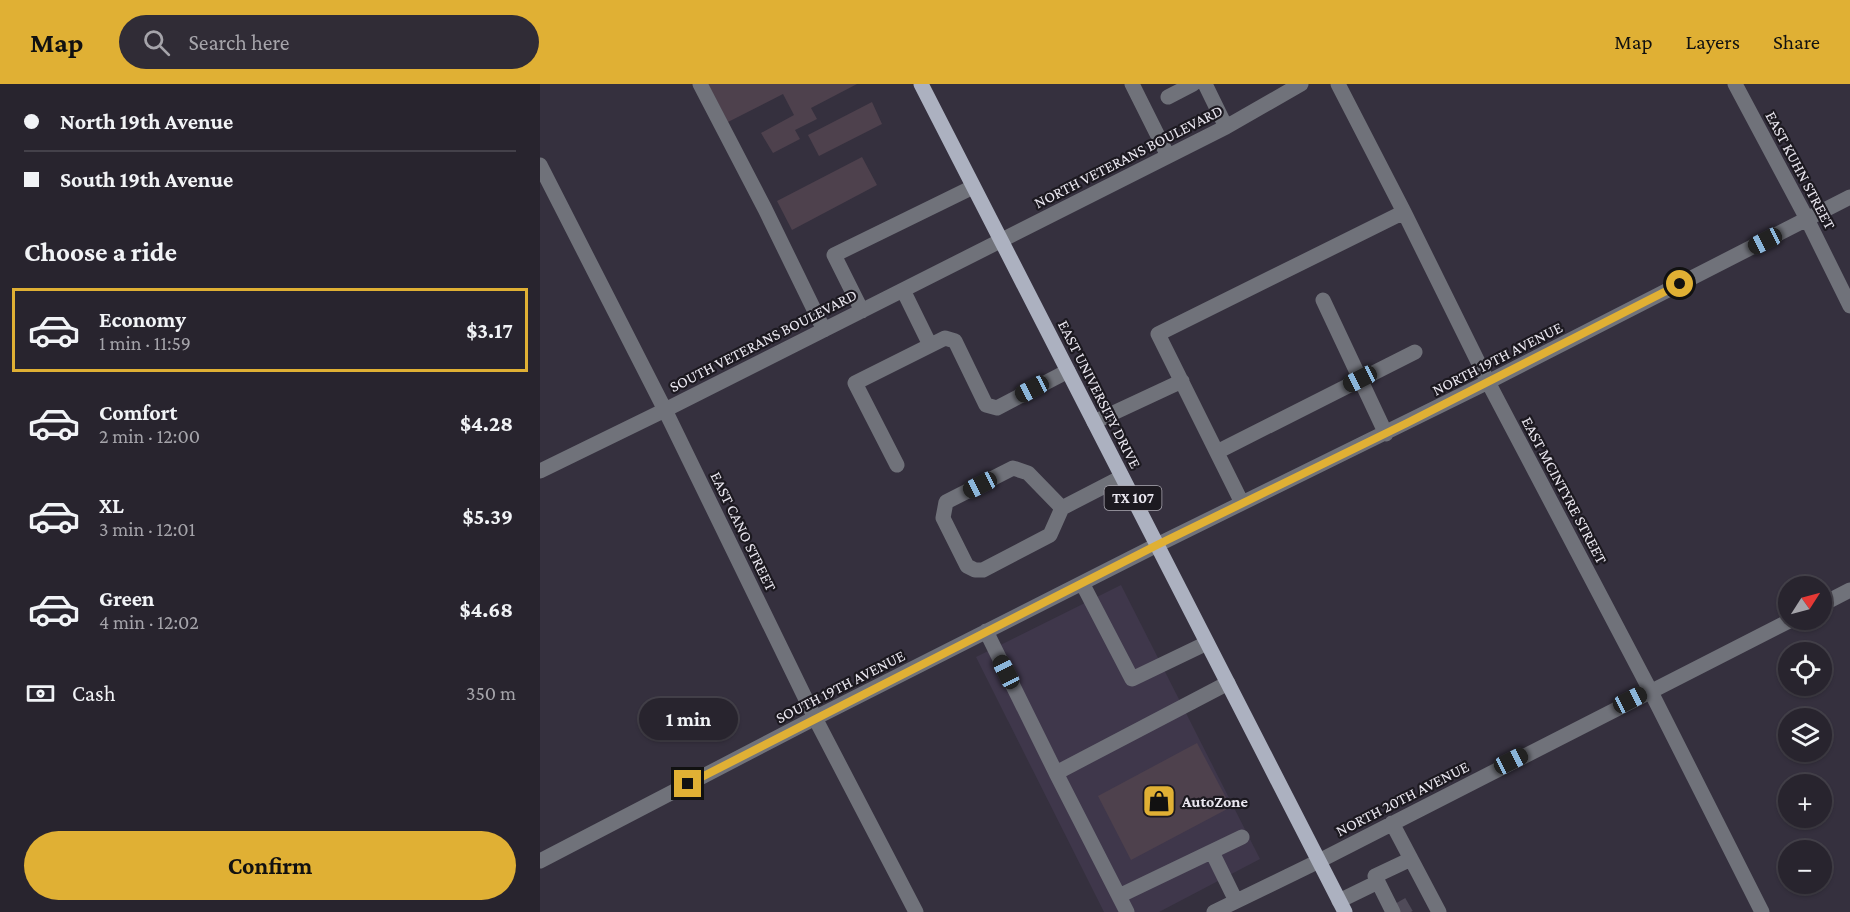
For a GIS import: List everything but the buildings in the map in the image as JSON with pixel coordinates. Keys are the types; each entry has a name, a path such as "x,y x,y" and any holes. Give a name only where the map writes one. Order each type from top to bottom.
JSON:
{"main road":[{"name":"EAST UNIVERSITY DRIVE","path":"924,85 973,187 1342,906"}],"street":[{"path":"700,84 824,330"},
{"path":"1132,84 1168,156"},
{"path":"1168,97 1193,84"},
{"path":"1205,84 1226,127"},
{"name":"NORTH VETERANS BOULEVARD","path":"1001,240 1226,127 1301,84"},
{"name":"EAST MCINTYRE STREET","path":"1338,84 1488,382 1650,690 1762,912"},
{"name":"EAST KUHN STREET","path":"1736,84 1850,306"},
{"name":"EAST CANO STREET","path":"540,165 665,410 815,718 916,912"},
{"path":"862,310 834,255 973,187"},
{"name":"NORTH 19TH AVENUE","path":"1157,545 1386,434 1850,197"},
{"path":"1242,503 1158,334 1404,212"},
{"name":"SOUTH VETERANS BOULEVARD","path":"540,471 1001,240"},
{"path":"903,290 930,345"},
{"path":"1323,300 1386,434"},
{"path":"897,465 855,383 945,338 955,341 986,405 997,408 1068,371"},
{"path":"1217,452 1415,352"},
{"path":"1094,422 1182,381"},
{"path":"1062,508 1028,473 1013,468 946,502 943,518 967,566 975,570 983,570 1050,534 1062,508 1122,477"},
{"name":"SOUTH 19TH AVENUE","path":"540,861 815,718 1157,545"},
{"path":"1082,583 1132,679 1207,643"},
{"path":"1832,599 1850,590"},
{"name":"NORTH 20TH AVENUE","path":"1214,912 1319,861 1778,626"},
{"path":"986,631 1127,912"},
{"path":"1056,772 1228,683"},
{"path":"1392,823 1439,912"},
{"path":"1119,896 1242,837"},
{"path":"1212,852 1236,901"},
{"path":"1395,912 1375,876 1411,859"},
{"path":"1342,906 1378,882"},
{"path":"1415,901 1429,893"}],"shaded area":[{"path":"1121,585 1260,859 1159,912 1104,912 976,657"}],"tunnel":[{"path":"1396,912 1415,901"}],"place":[{"name":"AutoZone","path":"1159,801"}],"route":[{"path":"688,784 1157,545 1510,372 1680,284"}]}
